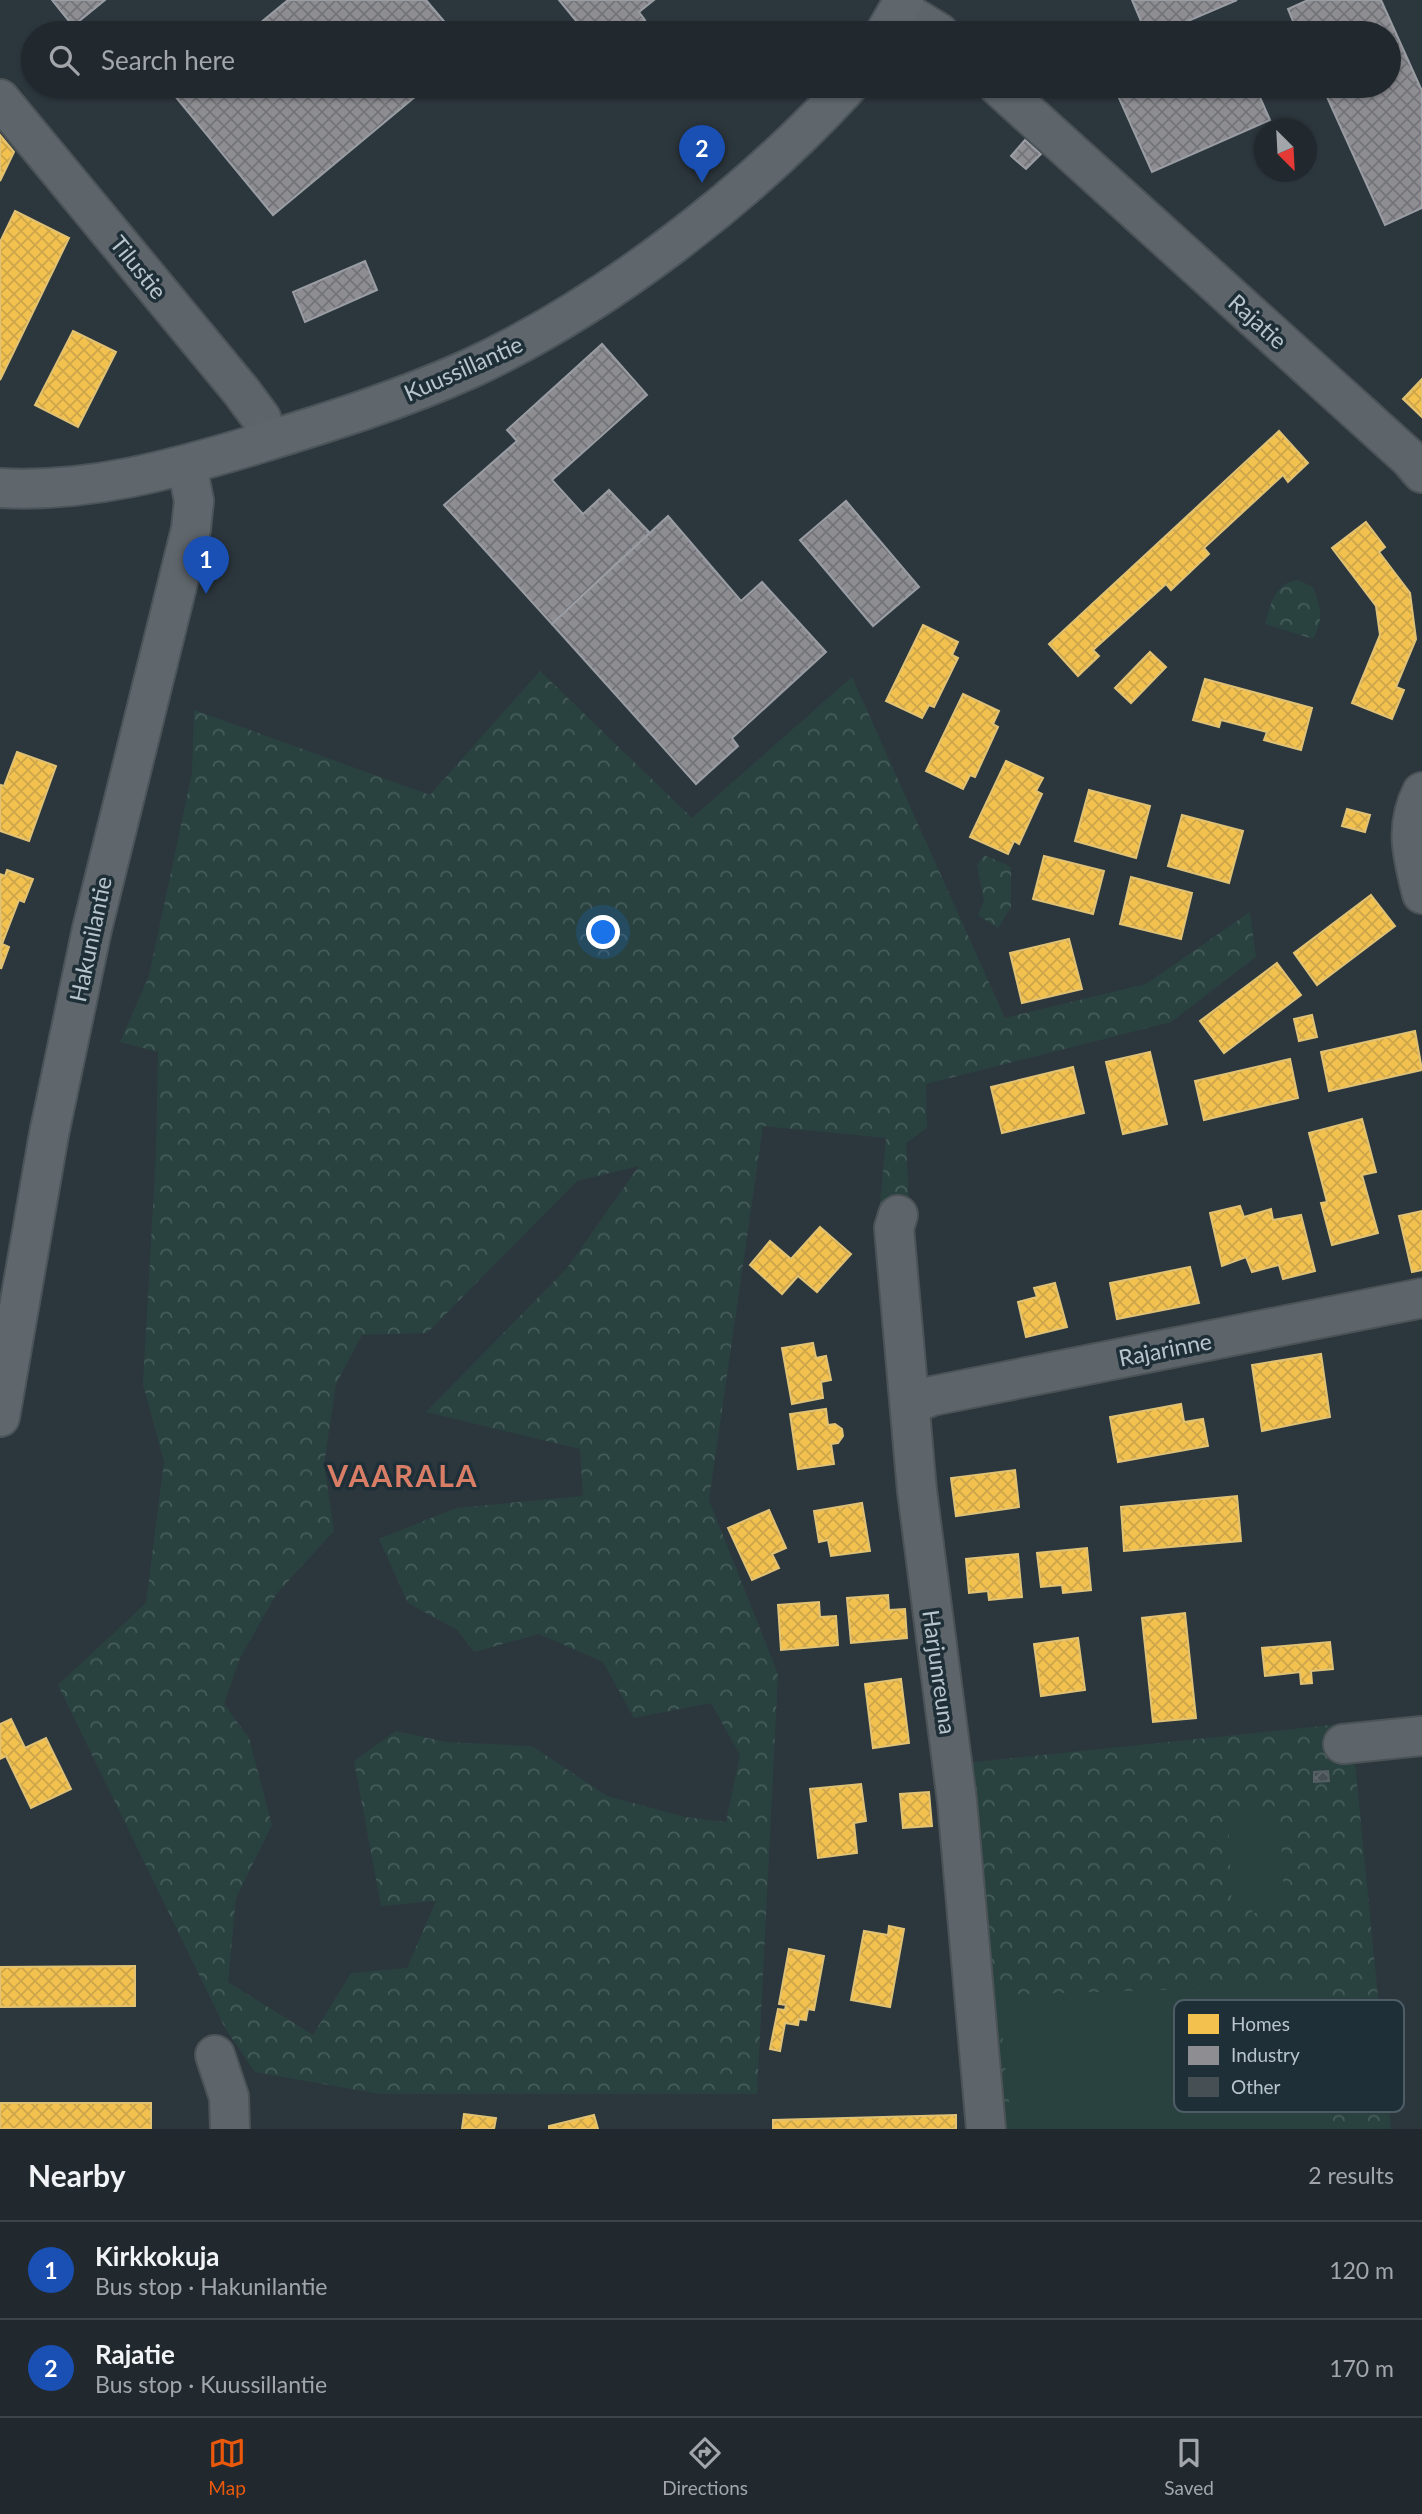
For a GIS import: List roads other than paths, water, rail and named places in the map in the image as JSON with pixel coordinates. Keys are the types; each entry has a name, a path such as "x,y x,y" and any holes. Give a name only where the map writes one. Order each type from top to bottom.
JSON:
{"main road":[{"name":"Kuussillantie","path":"0,488 70,487 126,479 187,465 393,400 468,369 543,331 618,282 765,171 836,98"},
{"name":"Hakunilantie","path":"0,1417 3,1378 49,1134 92,929 191,529 194,501 187,465"}],"street":[{"name":"Rajatie","path":"1011,98 1410,459 1422,473"},
{"name":"Tilustie","path":"0,99 241,391 261,418 268,440"},
{"path":"1422,792 1410,826 1412,853 1422,894"},
{"name":"Harjunreuna","path":"898,1215 894,1228 926,1572 957,1801 986,2129"},
{"name":"Rajarinne","path":"910,1405 932,1396 1068,1367 1422,1298"},
{"path":"1343,1744 1422,1736"},
{"path":"215,2055 229,2097 230,2129"}],"place":[{"name":"Rajatie","path":"702,183"},
{"name":"Kirkkokuja","path":"206,594"}],"district":[{"name":"VAARALA","path":"403,1475"}]}
